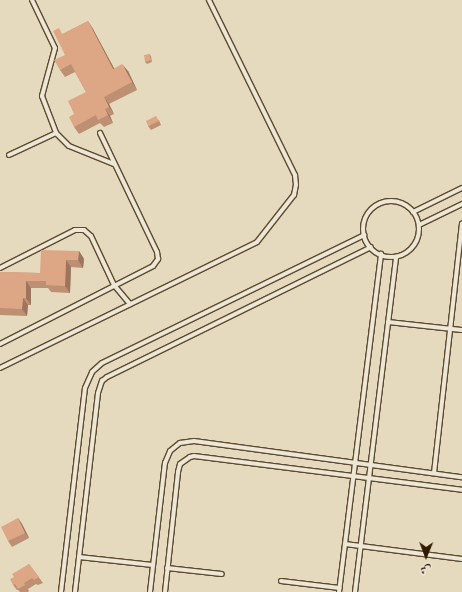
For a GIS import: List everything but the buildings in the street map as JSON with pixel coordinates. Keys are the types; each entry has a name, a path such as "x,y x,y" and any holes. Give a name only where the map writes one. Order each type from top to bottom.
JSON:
{"lane":[{"path":"32,0 55,48 42,96 56,133 68,146 115,164"},
{"path":"0,368 257,242 291,199 296,190 295,175 209,0"},
{"path":"9,155 56,133"},
{"path":"0,344 153,266 158,259 157,252 100,133"},
{"path":"413,212 462,188"},
{"path":"395,202 405,205 413,212 419,225 418,236 414,245 406,252 396,256 381,254 371,247 364,235 366,219 371,210 380,204 395,202"},
{"path":"419,225 462,204"},
{"path":"434,473 452,329 462,224"},
{"path":"0,268 75,230 81,229 91,236 114,286 130,304"},
{"path":"61,592 85,388 92,372 102,363 364,235"},
{"path":"75,592 98,392 102,381 107,377 371,247"},
{"path":"281,581 339,590 381,254"},
{"path":"355,592 396,256"},
{"path":"388,322 462,330"},
{"path":"150,592 165,463 170,451 180,443 194,441 462,477"},
{"path":"165,592 178,472 180,464 186,458 194,456 462,490"},
{"path":"345,544 462,559"},
{"path":"79,557 153,565"},
{"path":"168,568 222,574"}]}
